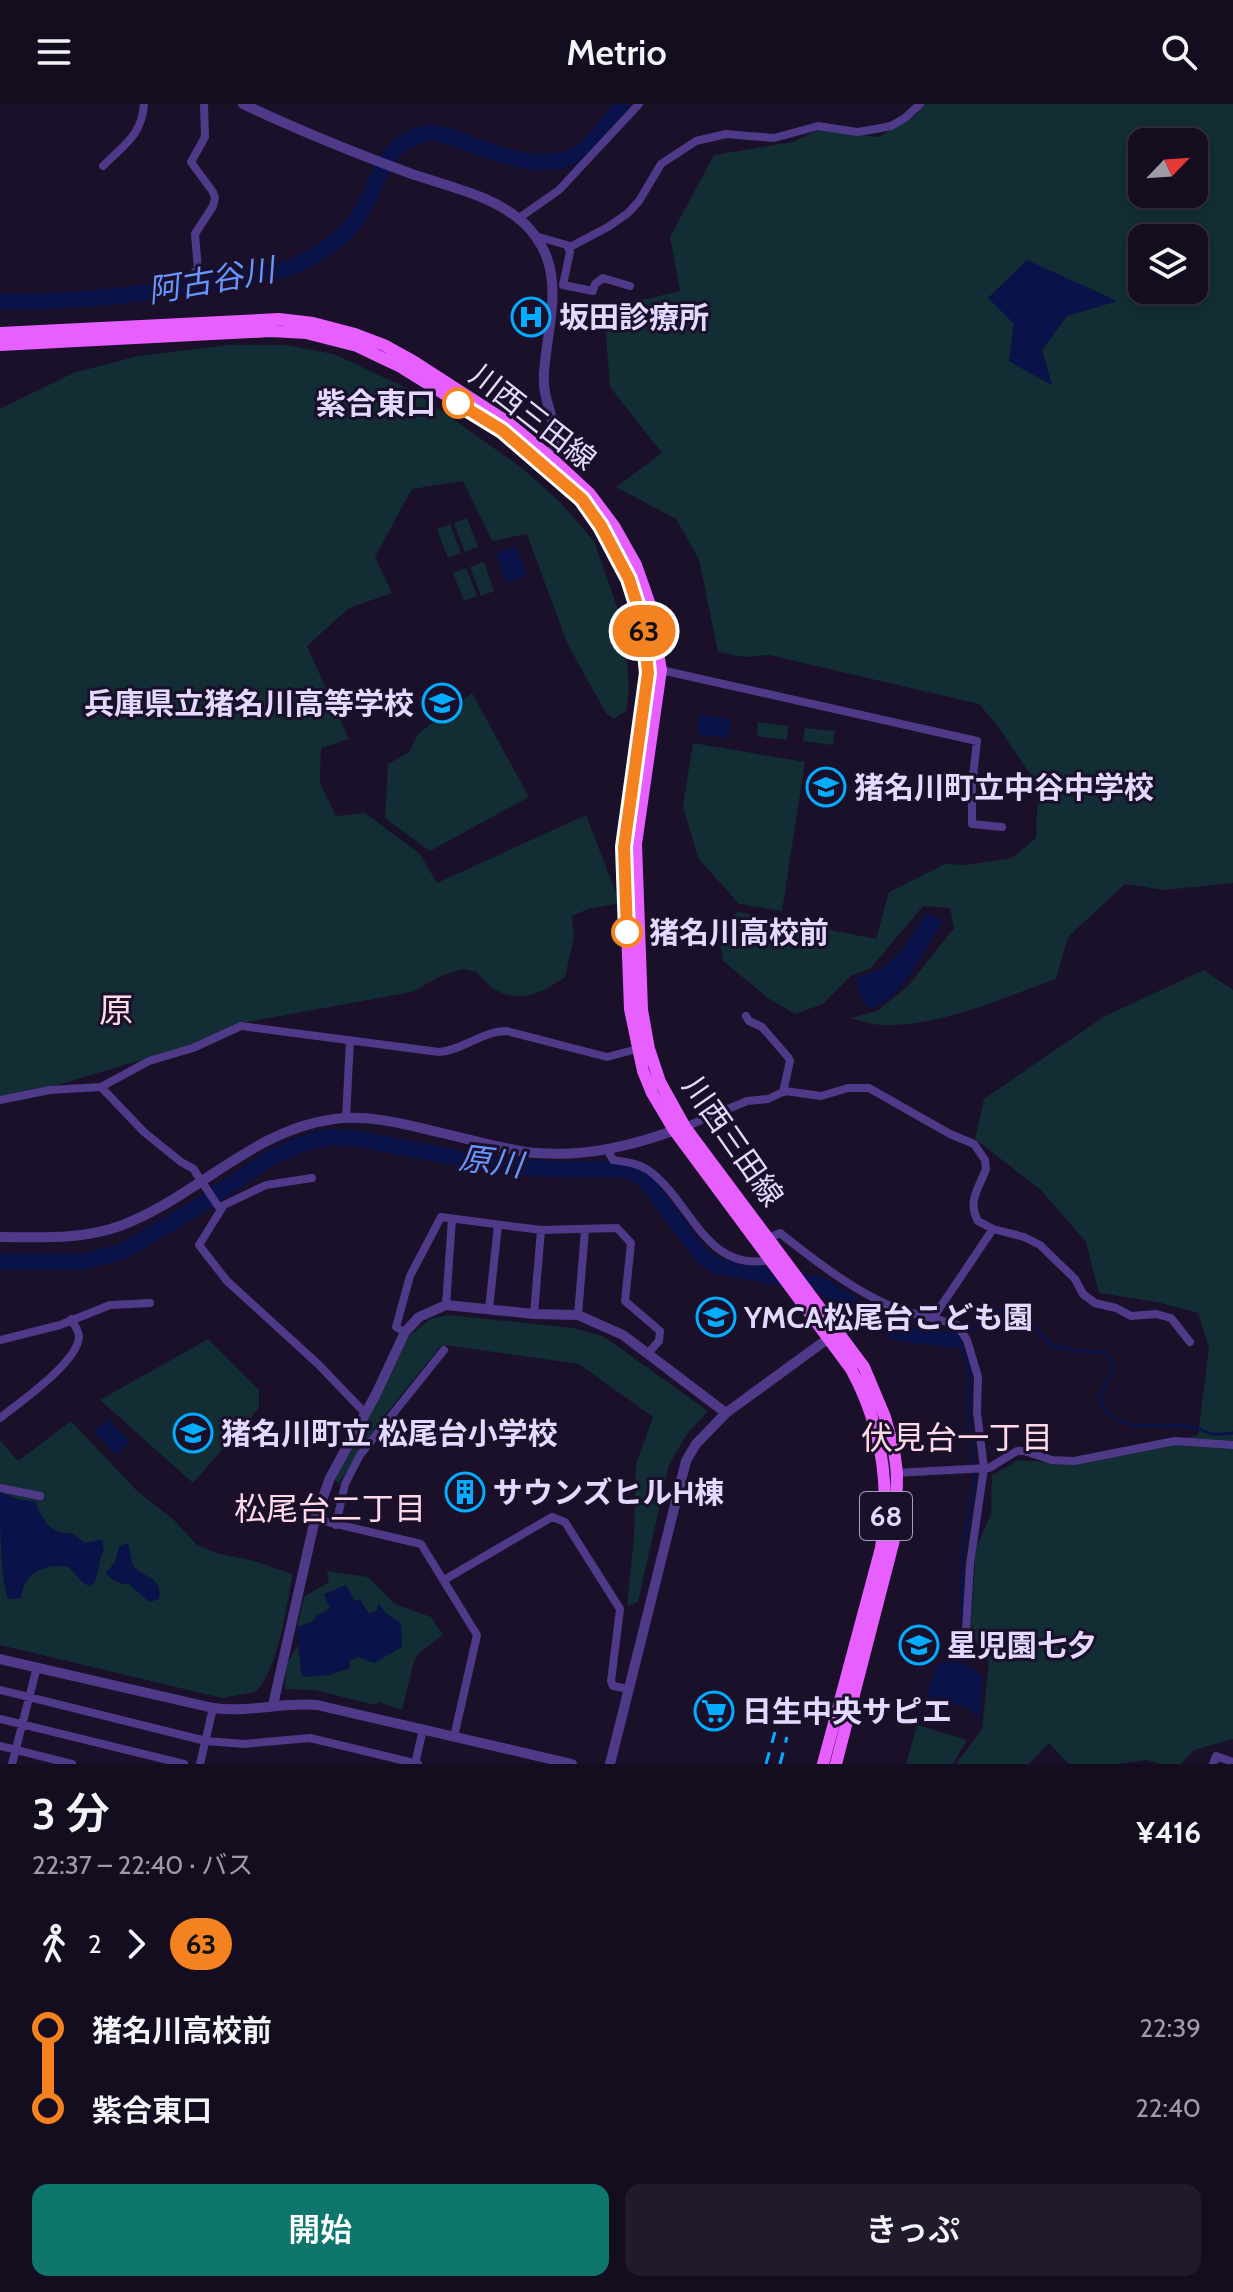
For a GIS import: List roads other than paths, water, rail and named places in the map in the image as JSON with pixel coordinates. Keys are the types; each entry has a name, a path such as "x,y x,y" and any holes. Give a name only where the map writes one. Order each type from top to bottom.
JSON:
{"main road":[{"name":"川西三田線","path":"0,333 279,319 313,323 355,334 413,361 506,421 547,461"},
{"name":"川西三田線","path":"0,345 271,331 306,333 357,346 399,366 502,430 590,494 614,526 636,565 649,602 654,672 636,844 642,1010 649,1049 680,1128"},
{"name":"川西三田線","path":"654,672 624,847 630,1009 637,1049 652,1093 764,1241 792,1269 833,1335"},
{"name":"川西三田線","path":"764,1241 773,1264 789,1286 864,1367 888,1428 896,1532 836,1764"},
{"name":"川西三田線","path":"823,1764 881,1548 891,1474"}],"street":[{"path":"103,166 138,132 143,122 144,104"},
{"path":"193,274 198,269 195,234 215,198 191,162 205,137 204,104"},
{"path":"243,104 374,160 497,205 519,218 535,236 551,272 552,295 543,377 544,397 557,436 555,449 547,461"},
{"path":"519,218 559,190 639,104"},
{"path":"568,248 628,213 639,201 661,164 696,141 726,134 774,138 818,126 857,132 876,129 898,122 920,104"},
{"path":"535,236 567,245 570,252 563,285 593,291 595,284 603,278 630,286"},
{"path":"654,672 977,741 972,824 1002,827"},
{"path":"746,1016 749,1021 762,1027 790,1061 783,1092"},
{"path":"0,1100 50,1090 101,1087 149,1061 193,1048 241,1026 439,1052 451,1051 493,1031 507,1031 607,1057 637,1049"},
{"path":"346,1118 350,1040"},
{"path":"101,1087 144,1132 194,1169 220,1208"},
{"path":"0,1237 90,1235 122,1225 157,1208 262,1142 311,1123 346,1118 397,1123 533,1153 579,1154 680,1128 747,1101 768,1099 783,1092 821,1096 848,1088 869,1088 950,1134 974,1144 985,1160 986,1169 974,1196 974,1214 978,1221 1040,1245 1075,1279 1083,1294 1095,1303 1116,1308 1131,1316 1156,1314 1171,1318 1190,1342"},
{"path":"607,1149 613,1160 633,1163 654,1175 726,1256 773,1264"},
{"path":"312,1178 266,1185 234,1199 220,1208 199,1245 227,1281 318,1364 365,1413"},
{"path":"405,1332 396,1327 410,1276 441,1217 541,1230 617,1228 631,1243 625,1301 660,1331 659,1341 648,1353"},
{"path":"446,1305 452,1219"},
{"path":"489,1309 498,1225"},
{"path":"933,1318 993,1229"},
{"path":"534,1314 541,1230"},
{"path":"578,1315 585,1230"},
{"path":"764,1241 780,1233 822,1266 871,1296 892,1307 957,1325 967,1340 978,1377 977,1468 966,1630"},
{"path":"0,1340 110,1305 150,1303"},
{"path":"273,1705 315,1519 330,1478 405,1332 419,1317 446,1305 578,1315 623,1335 726,1413"},
{"path":"0,1418 59,1370 79,1339 79,1332 71,1319"},
{"path":"610,1764 686,1461 696,1444 726,1413 833,1335"},
{"path":"336,1525 345,1484 360,1455 444,1350"},
{"path":"891,1474 993,1467 1017,1451 1052,1460 1074,1461 1175,1441 1233,1445"},
{"path":"0,1488 40,1496"},
{"path":"444,1580 552,1517 565,1522 620,1609 611,1681 613,1686 629,1689"},
{"path":"315,1519 421,1544 444,1580 477,1635 454,1737"},
{"path":"0,1659 213,1708 234,1711 273,1705 317,1705 570,1764"},
{"path":"12,1764 37,1667"},
{"path":"0,1690 206,1741 244,1744 310,1738 416,1764 423,1729"},
{"path":"200,1764 213,1708"},
{"path":"0,1719 184,1764"},
{"path":"0,1746 72,1764"},
{"path":"1213,1764 1216,1756 1233,1762"}],"waterway":[{"name":"阿古谷川","path":"0,301 107,297 283,270 322,251 347,231 362,211 388,159 408,139 429,133 441,134 512,158 555,162 569,158 588,146 622,104"},
{"name":"原川","path":"0,1262 81,1262 124,1251 269,1159 301,1144 330,1137 360,1139 492,1165 626,1170 644,1179 702,1256 716,1266 821,1285 899,1333 956,1340"},
{"path":"963,1625 961,1559 975,1478 968,1416 969,1371 963,1350 956,1340 1002,1309 1012,1308 1022,1313 1051,1345 1106,1353 1115,1367 1100,1397 1105,1410 1114,1418 1137,1425 1189,1426 1214,1434 1233,1433"},
{"path":"964,1633 965,1669"}],"railway":[{"path":"766,1764 775,1732"},
{"path":"780,1764 787,1737"}],"place":[{"name":"坂田診療所","path":"531,317"},
{"name":"紫合東口","path":"458,403"},
{"name":"兵庫県立猪名川高等学校","path":"442,703"},
{"name":"猪名川町立中谷中学校","path":"826,787"},
{"name":"猪名川高校前","path":"627,932"},
{"name":"YMCA松尾台こども園","path":"716,1317"},
{"name":"猪名川町立 松尾台小学校","path":"193,1433"},
{"name":"サウンズヒルH棟","path":"465,1492"},
{"name":"星児園七夕","path":"919,1645"},
{"name":"日生中央サピエ","path":"714,1711"}],"district":[{"name":"原","path":"116,1010"},
{"name":"伏見台一丁目","path":"957,1437"},
{"name":"松尾台二丁目","path":"330,1508"}]}
